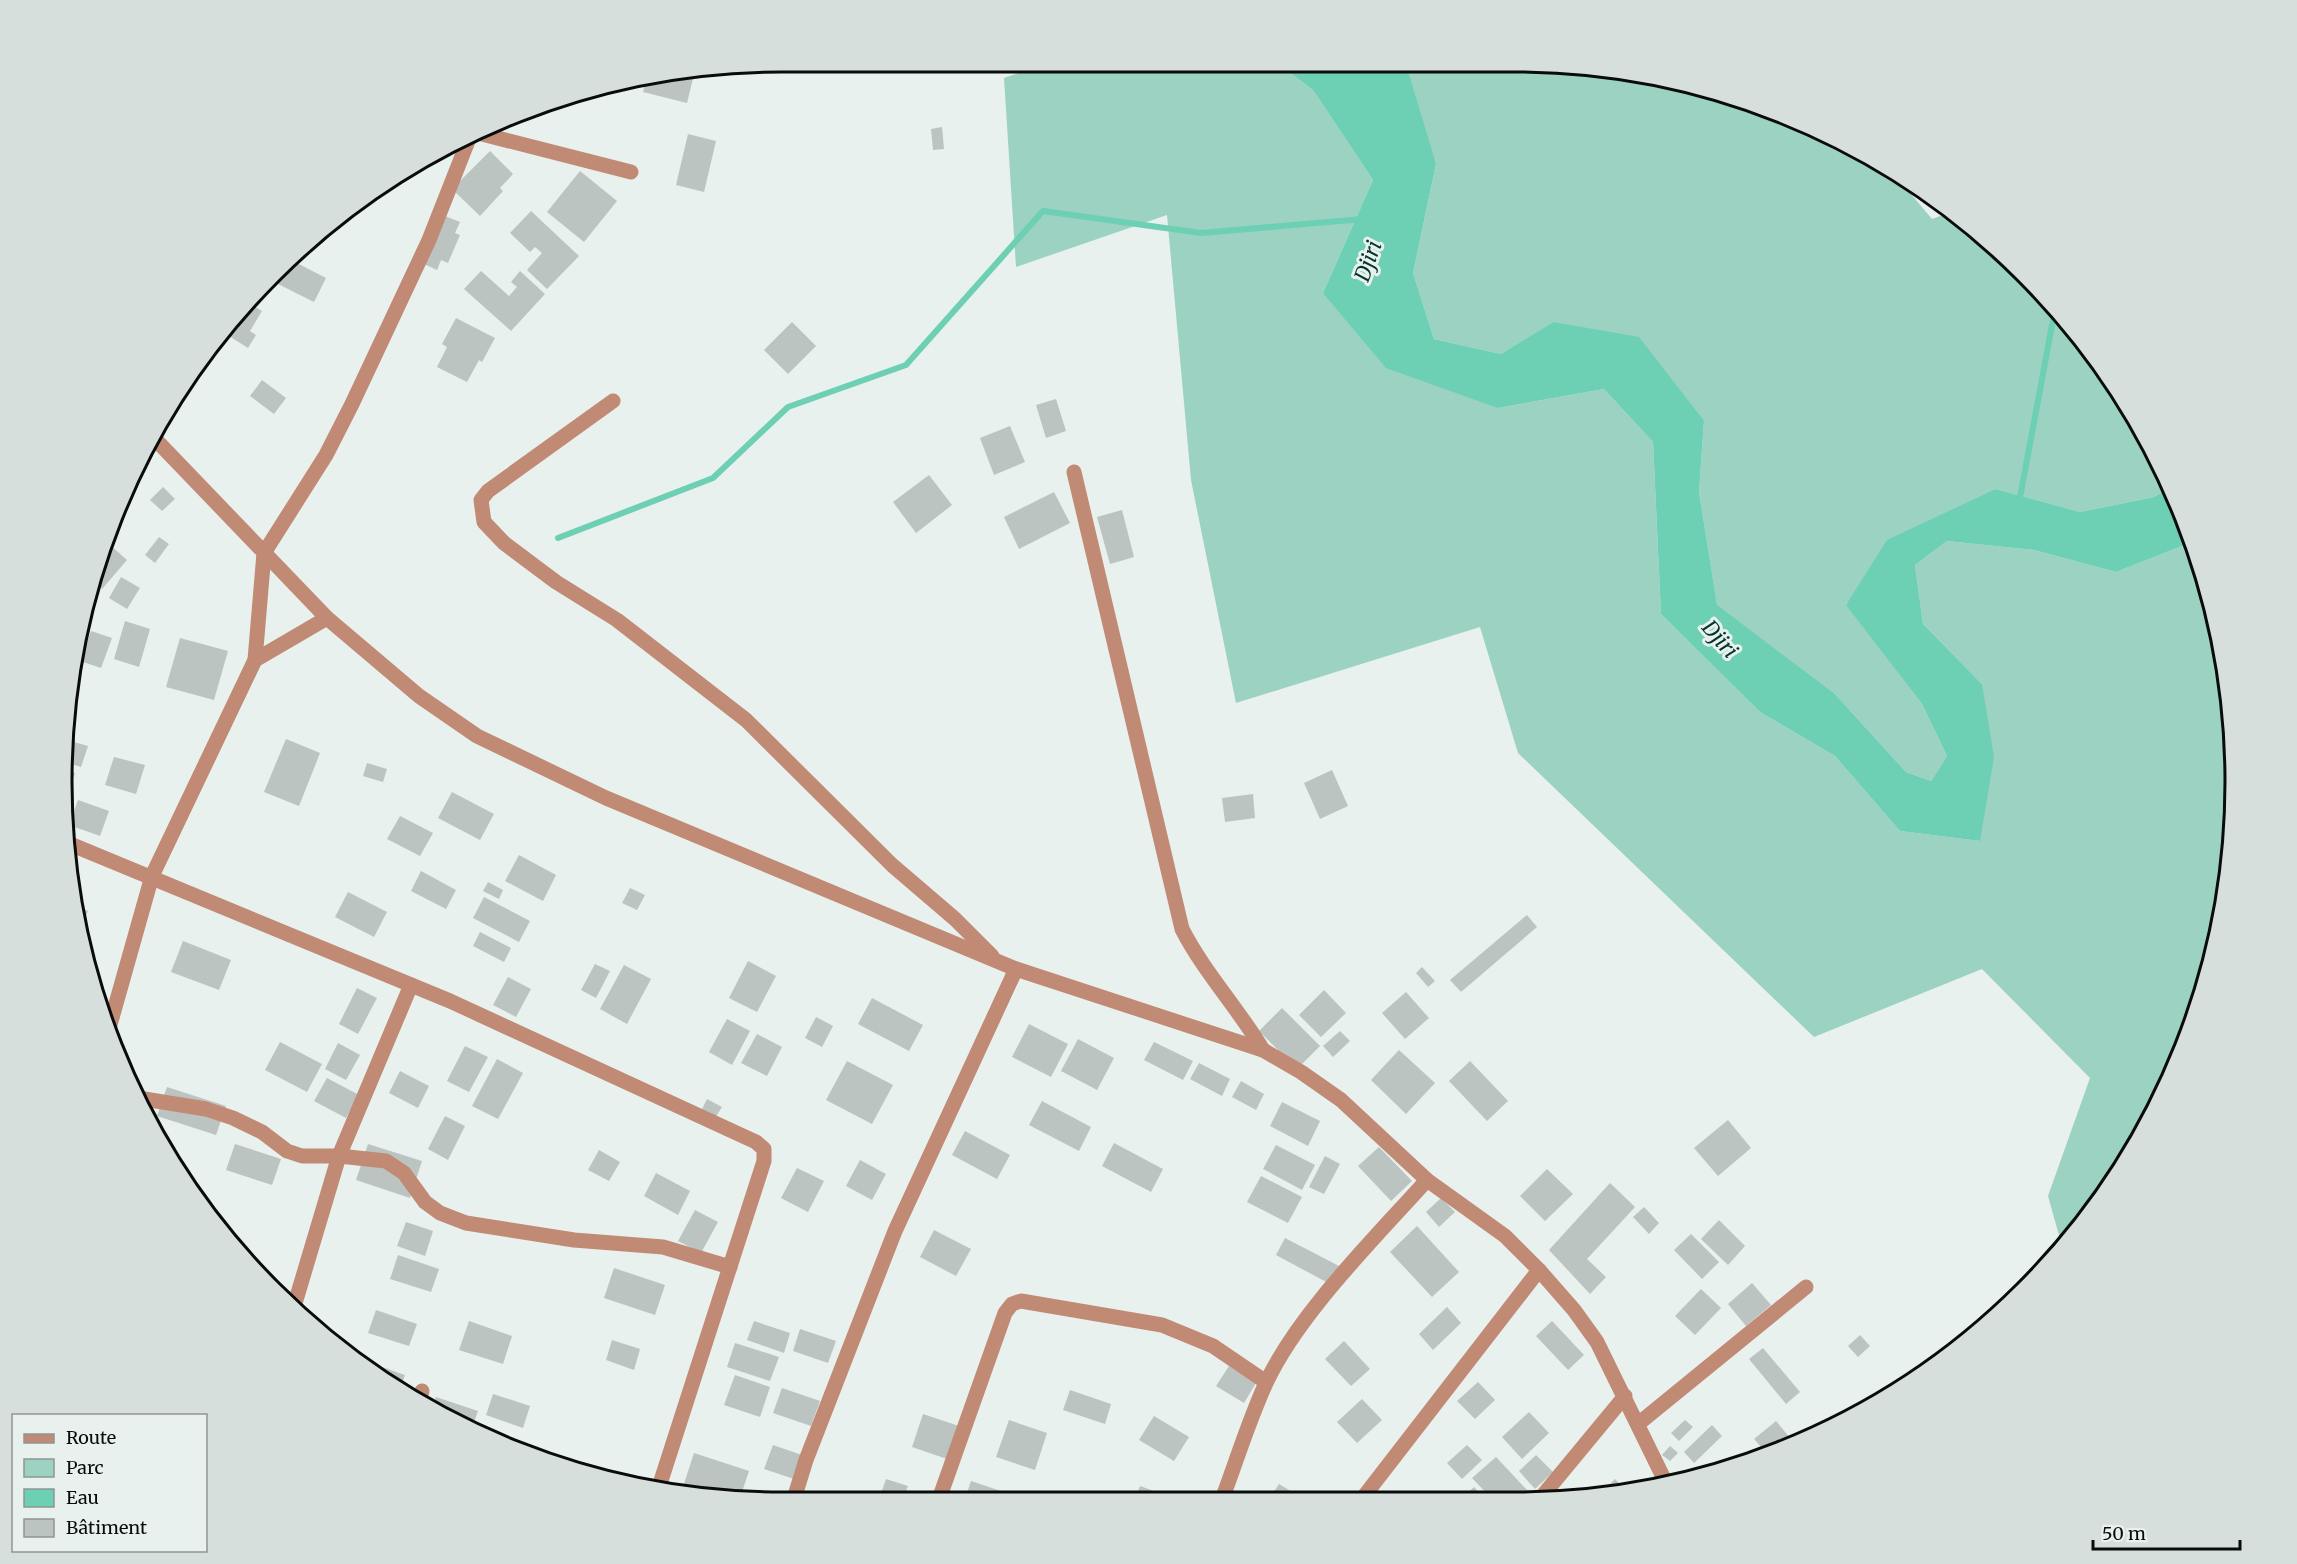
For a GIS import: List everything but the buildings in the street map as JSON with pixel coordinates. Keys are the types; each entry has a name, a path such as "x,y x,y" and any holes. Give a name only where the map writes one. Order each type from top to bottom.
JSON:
{"street":[{"path":"489,136 631,172"},
{"path":"112,1017 152,876 255,660 264,553 326,455 352,404 424,250 466,146"},
{"path":"613,401 488,491 481,500 480,509 484,522 504,543 556,582 617,620 746,720 892,865 977,940 995,960"},
{"path":"159,443 327,618 419,696 477,736 606,798 1016,969 1263,1050 1341,1100 1427,1180 1505,1236 1574,1310 1597,1342 1663,1476"},
{"path":"1074,472 1182,928 1193,950 1246,1021 1263,1050"},
{"path":"255,660 327,618"},
{"path":"76,846 411,985 756,1142 764,1149 764,1161 661,1481"},
{"path":"796,1492 806,1460 895,1231 1016,969"},
{"path":"296,1299 339,1156 411,985"},
{"path":"147,1099 206,1109 233,1118 262,1132 287,1151 302,1156 339,1156 386,1161 396,1166 425,1202 440,1213 466,1223 553,1237 663,1247 730,1267"},
{"path":"1225,1492 1266,1382 1294,1336 1336,1283 1427,1180"},
{"path":"1367,1492 1539,1270"},
{"path":"1638,1424 1806,1287"},
{"path":"942,1492 1005,1313 1012,1304 1021,1300 1162,1326 1214,1346 1266,1382"},
{"path":"1547,1491 1625,1396"}],"green space":[{"path":"1022,72 1289,72 1313,90 1373,180 1323,293 1498,408 1604,389 1653,442 1661,614 1760,712 1835,756 1900,831 1980,841 1982,684 1923,624 1915,565 1947,541 2034,550 2116,572 2184,545 2201,598 2211,643 2219,689 2223,736 2225,782 2223,828 2219,875 2211,921 2201,966 2187,1010 2152,1096 2105,1176 2059,1237 2048,1196 2090,1078 1982,969 1814,1037 1518,753 1480,627 1236,703 1191,480 1167,215 1016,267 1004,78"},
{"path":"1402,72 1515,72 1608,78 1699,96 1787,126 1870,167 1909,192 1932,219 1942,215 1947,219 2017,280 2049,314 2105,388 2130,427 2163,492 2154,497 2080,512 1996,489 1846,604 1922,704 1947,756 1931,781 1906,772 1834,693 1717,606 1699,492 1704,421 1553,322 1501,354 1434,339 1413,273 1436,164"}],"water":[{"name":"Djiri","path":"1289,72 1408,72 1436,164 1413,273 1434,339 1501,354 1553,322 1639,337 1704,421 1699,492 1717,605 1834,693 1906,772 1931,781 1947,756 1922,704 1846,605 1887,540 1996,489 2080,512 2154,497 2163,492 2184,545 2116,572 2034,550 1947,541 1915,565 1923,624 1982,684 1994,757 1980,841 1900,831 1835,756 1760,712 1661,614 1653,442 1604,389 1498,408 1386,368 1323,293 1373,180 1313,90"}],"waterway":[{"path":"558,538 713,478 788,407 906,365 1043,211 1201,233 1363,219"},
{"path":"2019,503 2053,319"}]}
